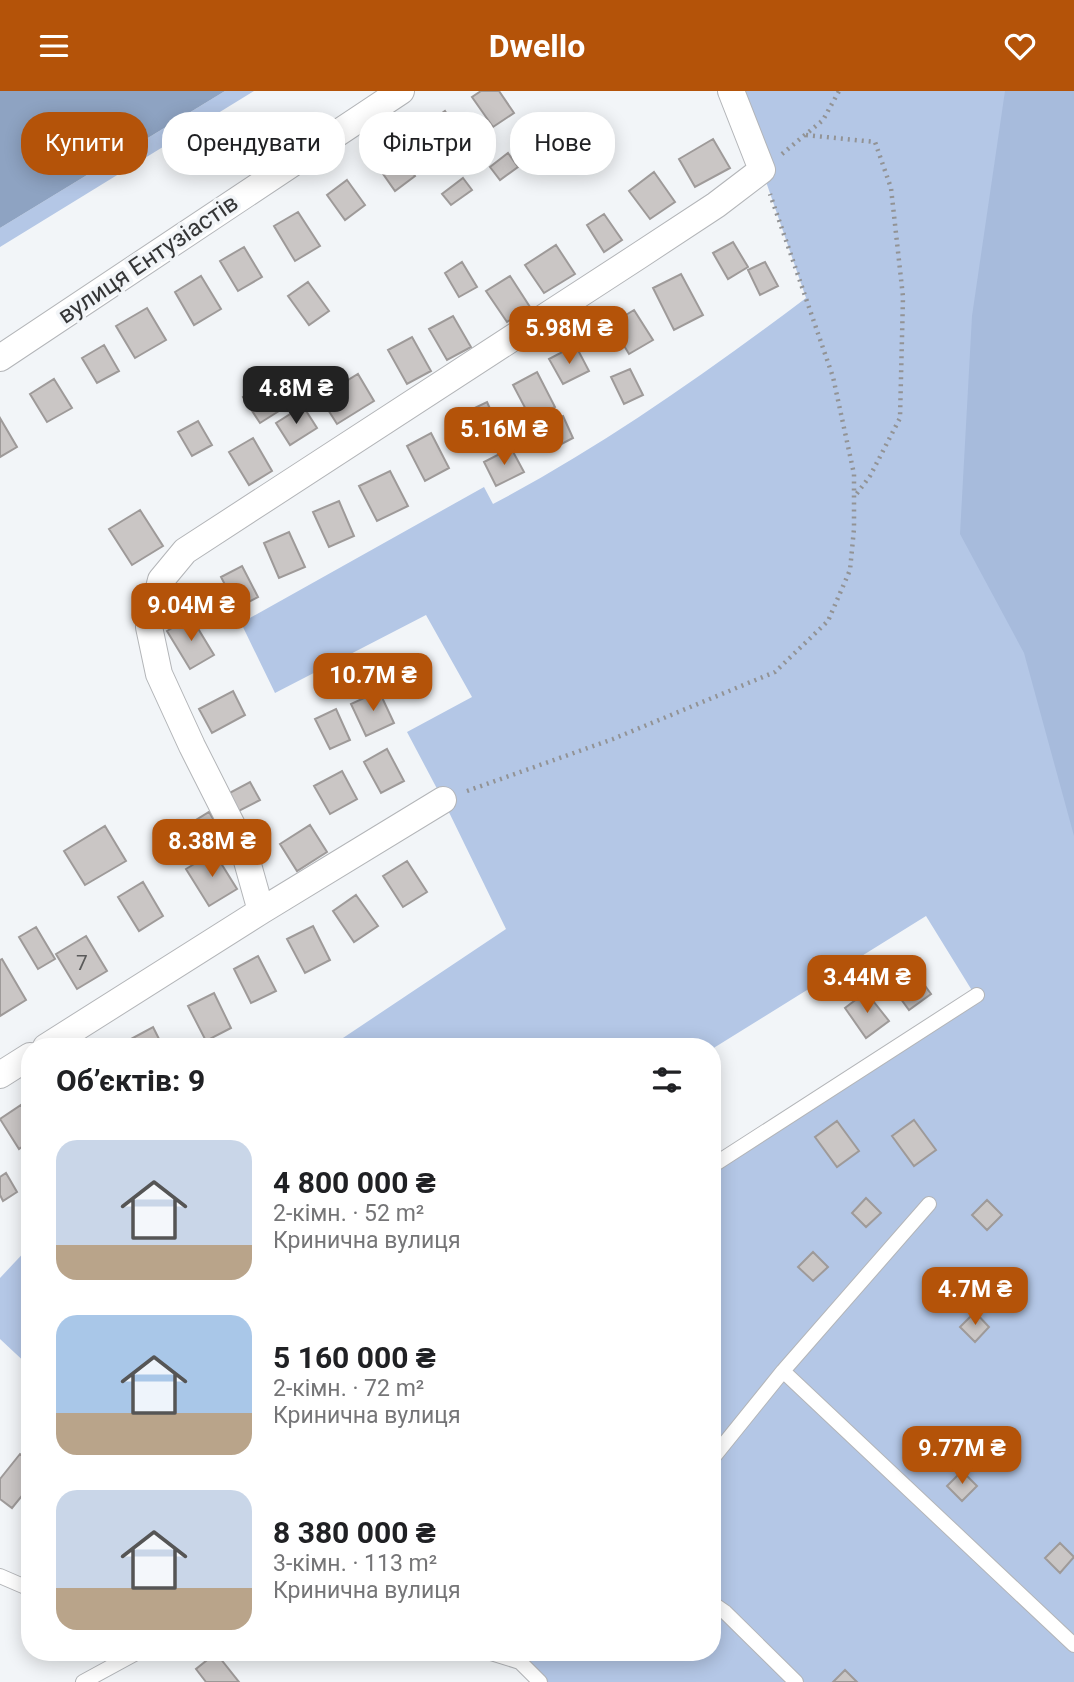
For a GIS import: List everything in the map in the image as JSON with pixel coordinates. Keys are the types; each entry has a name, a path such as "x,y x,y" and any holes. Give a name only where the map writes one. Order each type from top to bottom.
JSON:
{"street":[{"name":"вулиця Ентузіастів","path":"0,358 401,91"},
{"path":"261,911 243,848 159,674 149,627 161,580 186,551 716,205 762,170 731,91"},
{"path":"60,1038 443,800"},
{"path":"0,1075 21,1062"}],"lane":[{"path":"721,1160 977,995"},
{"path":"721,1448 783,1371 929,1204"},
{"path":"783,1371 1074,1645"},
{"path":"0,1576 21,1585"},
{"path":"721,1609 796,1682"},
{"path":"83,1682 122,1661"},
{"path":"514,1661 520,1663 540,1682"}],"path":[{"path":"443,800 613,739 775,672 828,621 850,570 855,529 855,474 832,377 762,170 823,120 839,91"},
{"path":"805,135 875,142 891,188 903,297 900,418 870,476 855,496"}],"shaded area":[{"path":"0,91 225,91 191,112 162,112 162,129 148,138 148,112 21,112 21,175 87,175 0,228"},
{"path":"225,91 254,91 220,112 191,112"},
{"path":"731,91 1074,91 1074,1682 540,1682 517,1661 721,1661 721,1163 976,997 926,916 721,1043 721,1038 343,1038 506,929 407,732 472,697 426,615 275,693 241,623 484,487 493,504 534,482 653,407 806,298 762,170"},
{"path":"1005,91 1074,91 1074,836 1024,653 960,534 972,316"},
{"path":"162,129 162,148 148,156 148,138"},
{"path":"87,175 117,175 0,247 0,228"},
{"path":"21,1256 21,1359 0,1339 0,1278"}],"building":[{"path":"481,91 499,91 513,112 496,125 496,112 482,112 472,97"},
{"path":"713,139 730,168 695,187 679,159"},
{"path":"508,153 510,156 510,173 500,180 496,175 496,162"},
{"path":"654,172 675,202 650,219 629,191"},
{"path":"384,175 414,175 415,176 395,191"},
{"path":"463,178 472,190 451,205 442,194"},
{"path":"347,180 365,205 345,220 327,195"},
{"path":"298,212 320,246 295,261 274,226"},
{"path":"604,214 622,240 604,252 587,225"},
{"path":"733,242 748,267 728,279 713,253"},
{"path":"556,245 575,274 544,293 525,265"},
{"path":"244,247 262,277 238,291 220,261"},
{"path":"462,262 477,287 459,297 445,273"},
{"path":"765,262 778,286 760,295 748,270"},
{"path":"681,274 703,315 674,330 653,288"},
{"path":"201,276 221,309 194,325 175,292"},
{"path":"510,276 530,307 507,322 486,291"},
{"path":"308,282 329,311 309,325 288,296"},
{"path":"147,308 166,340 135,358 116,326"},
{"path":"634,310 653,340 629,354 611,324"},
{"path":"453,316 471,347 447,360 429,329"},
{"path":"412,337 431,371 407,384 388,350"},
{"path":"104,345 119,371 97,383 82,358"},
{"path":"566,350 569,355 578,350 589,371 563,384 549,359"},
{"path":"630,369 643,395 624,404 611,377"},
{"path":"537,372 555,407 531,419 513,385"},
{"path":"358,374 374,401 337,424 320,397"},
{"path":"54,379 72,408 47,422 30,394"},
{"path":"262,384 279,411 260,423 243,397"},
{"path":"487,402 503,438 478,449 462,414"},
{"path":"303,406 317,428 290,445 276,423"},
{"path":"563,416 573,438 556,447 545,424"},
{"path":"0,418 17,447 0,457"},
{"path":"198,421 212,445 192,456 178,432"},
{"path":"431,433 449,468 425,481 407,446"},
{"path":"253,438 272,471 249,485 229,452"},
{"path":"511,448 524,472 496,486 484,462"},
{"path":"390,471 408,506 377,521 359,486"},
{"path":"339,501 354,536 329,547 313,512"},
{"path":"140,510 163,546 132,565 109,529"},
{"path":"289,532 305,567 279,578 264,543"},
{"path":"242,566 258,597 237,608 221,577"},
{"path":"191,617 214,655 190,669 167,631"},
{"path":"233,691 245,715 212,733 199,709"},
{"path":"379,691 394,723 366,736 351,704"},
{"path":"336,709 350,740 330,749 315,719"},
{"path":"387,749 404,781 381,793 364,762"},
{"path":"342,771 357,799 330,814 314,786"},
{"path":"250,782 260,800 231,815 222,797"},
{"path":"209,812 221,832 185,853 173,834"},
{"path":"310,825 327,852 297,871 280,844"},
{"path":"105,826 126,861 85,885 64,851"},
{"path":"214,852 237,889 209,906 186,869"},
{"path":"407,861 427,892 403,907 383,876"},
{"path":"143,882 163,916 139,931 118,897"},
{"path":"356,895 378,926 354,942 333,911"},
{"path":"313,926 330,960 305,973 287,939"},
{"path":"36,927 55,959 38,969 19,937"},
{"path":"86,936 107,971 77,989 56,954"},
{"path":"258,956 276,991 251,1003 234,969"},
{"path":"2,959 26,1000 0,1016 0,960"},
{"path":"909,964 931,994 909,1010 887,980"},
{"path":"866,992 889,1021 866,1038 845,1008"},
{"path":"214,993 231,1028 212,1038 204,1038 188,1006"},
{"path":"153,1027 158,1038 133,1038"},
{"path":"21,1105 19,1149 0,1119"},
{"path":"914,1120 936,1150 914,1166 892,1136"},
{"path":"837,1121 859,1151 837,1167 815,1137"},
{"path":"6,1173 17,1192 3,1201 0,1195 0,1177"},
{"path":"866,1198 881,1213 866,1227 852,1213"},
{"path":"987,1200 1002,1215 987,1230 972,1215"},
{"path":"813,1252 828,1267 813,1281 798,1267"},
{"path":"975,1312 989,1327 975,1342 960,1327"},
{"path":"21,1455 21,1497 12,1508 0,1499 0,1479"},
{"path":"962,1471 977,1486 962,1501 947,1486"},
{"path":"1060,1543 1074,1557 1060,1573 1045,1558"},
{"path":"206,1661 222,1661 239,1682 206,1682 196,1669"},
{"path":"845,1670 857,1682 833,1682"}]}
